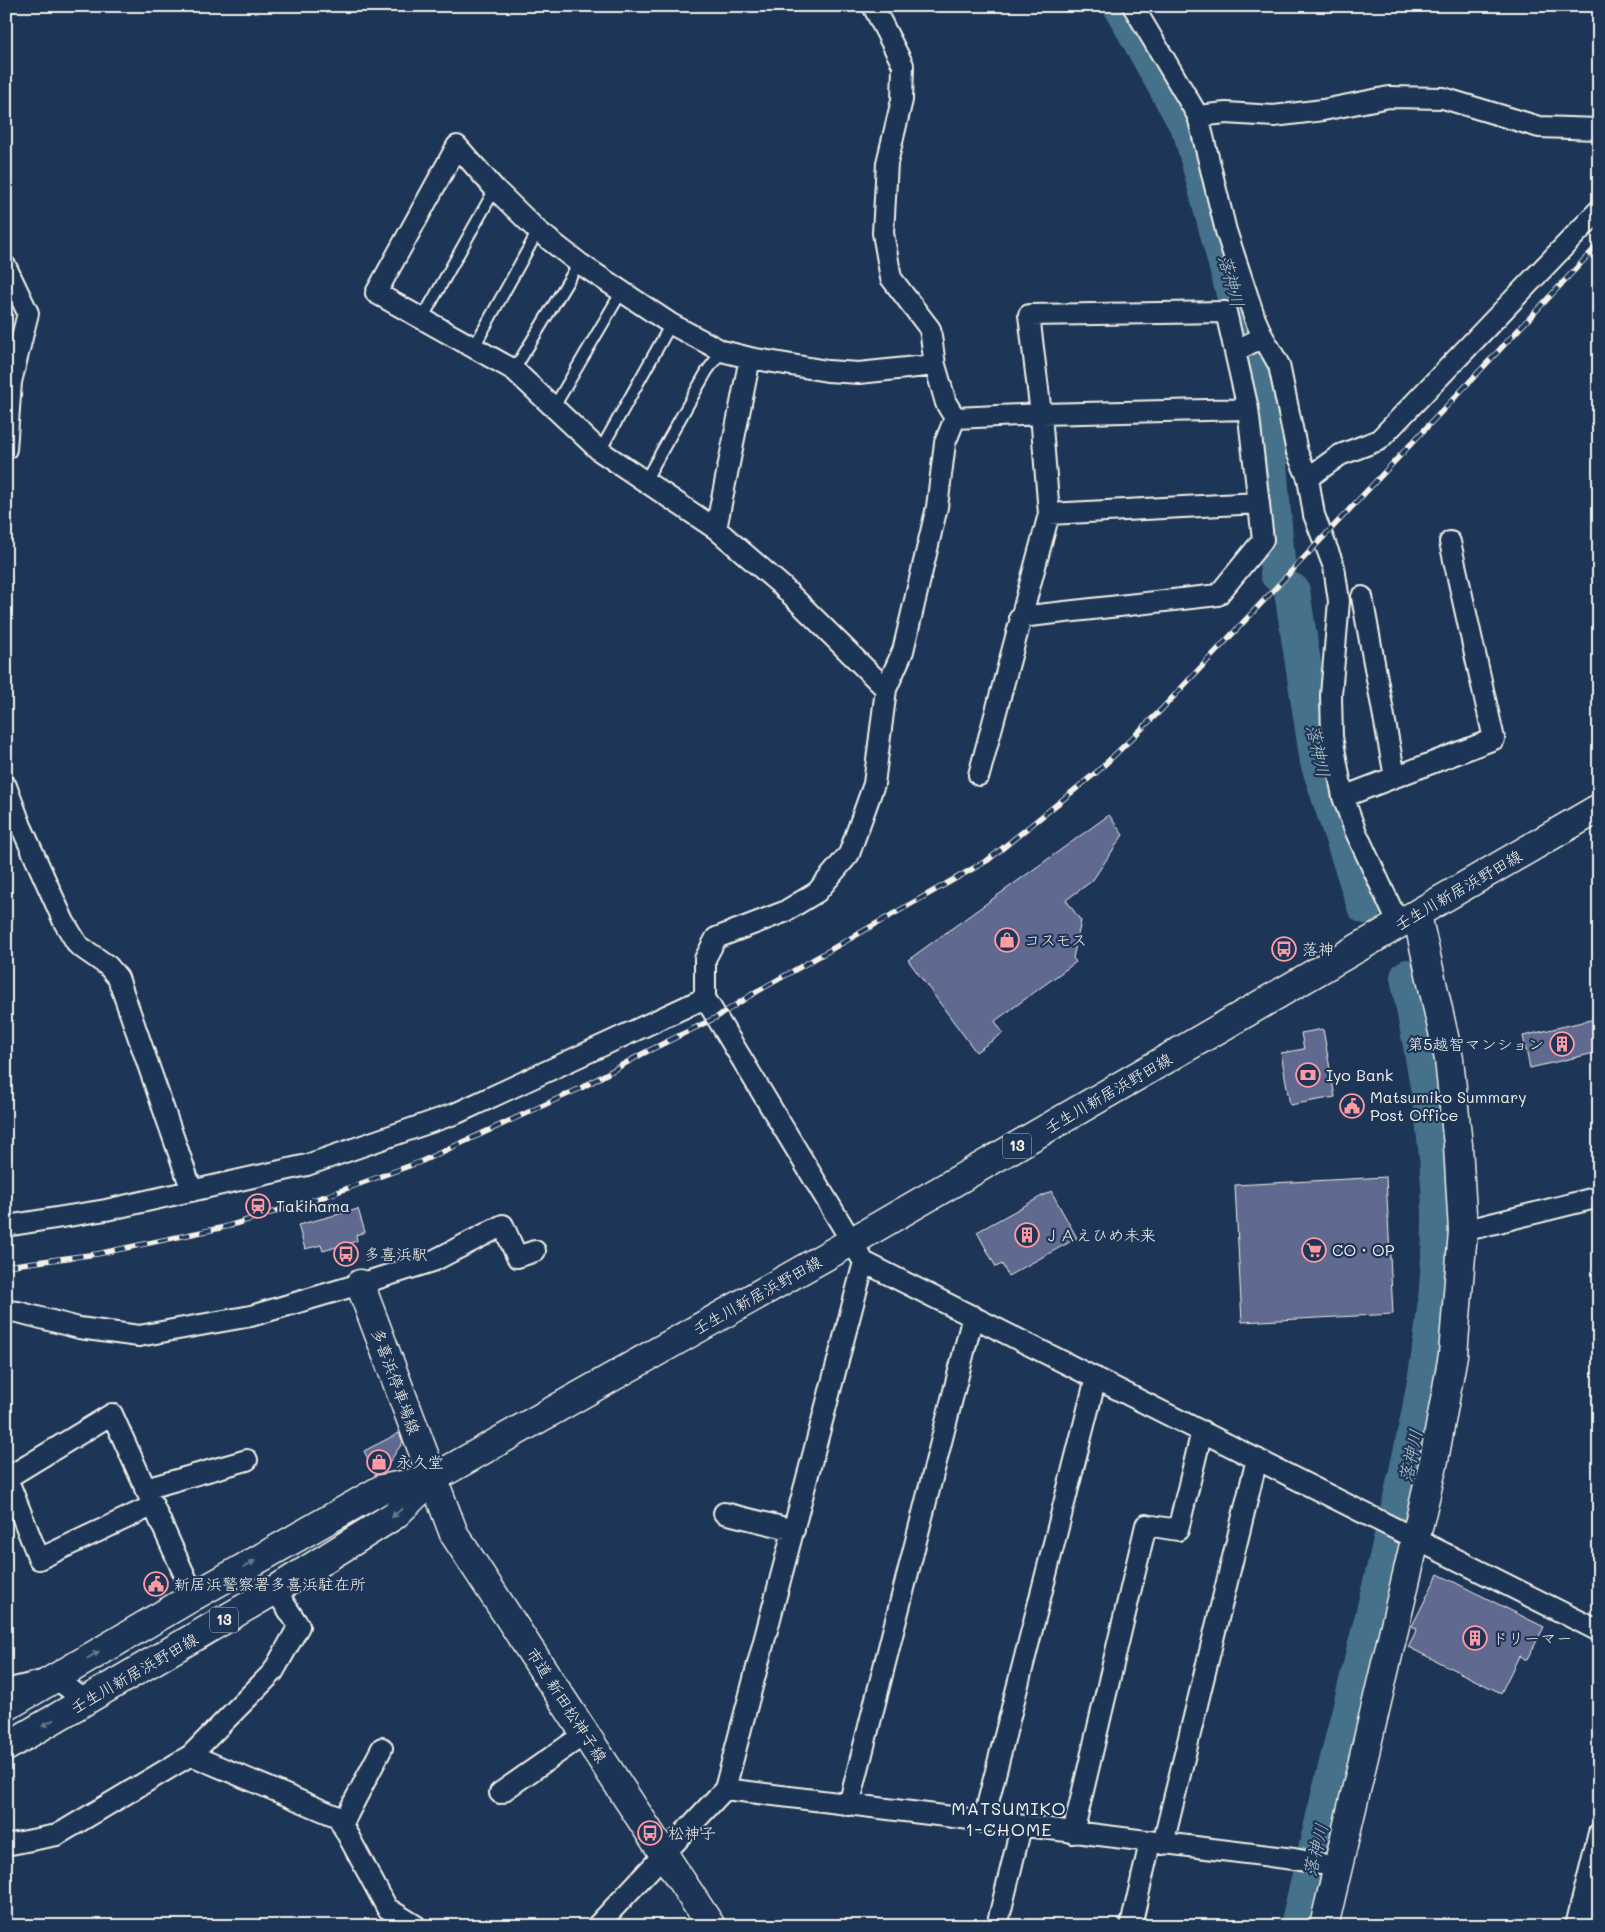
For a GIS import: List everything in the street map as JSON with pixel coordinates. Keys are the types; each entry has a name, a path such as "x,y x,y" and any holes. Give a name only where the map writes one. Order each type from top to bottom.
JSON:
{"main road":[{"name":"壬生川新居浜野田線","path":"6,1707 194,1596 382,1489 432,1478 858,1252 1408,920 1599,808"},
{"path":"1324,1926 1334,1866 1410,1536 1434,1460 1453,1355 1463,1230 1449,1060 1408,920"},
{"name":"多喜浜停車場線","path":"360,1284 432,1478"},
{"name":"壬生川新居浜野田線","path":"6,1746 274,1590 395,1515 432,1478"},
{"name":"市道 新田松神子線","path":"432,1478 454,1534 711,1926"}],"street":[{"path":"873,6 903,65 902,100 888,163 883,233 891,278 930,329 935,365 946,403 955,418"},
{"path":"1133,6 1198,116 1226,231 1255,319 1279,365 1296,452 1308,478 1314,515 1334,567 1340,601 1331,694 1332,737 1343,796 1355,830 1408,920"},
{"path":"1198,116 1226,113 1274,116 1323,110 1388,97 1443,98 1539,127 1599,129"},
{"path":"886,689 782,586 716,529 600,451 514,370 376,293 456,146 495,189 538,231 578,263 671,324 722,351 750,358 826,371 859,373 935,365"},
{"path":"1308,478 1340,455 1379,440 1599,210"},
{"path":"6,267 28,313 11,382 6,448"},
{"path":"980,775 1020,616 1049,514 1041,414 1029,315 1226,312 1248,409 1263,540 1218,595 1020,616"},
{"path":"1235,350 1263,337"},
{"path":"716,529 750,358"},
{"path":"955,418 1248,409"},
{"path":"955,418 945,443 937,507 903,651 886,689 874,784 849,854 817,892 784,912 716,938 705,959 704,998 858,1252 973,1316 1599,1632"},
{"path":"1049,514 1259,503"},
{"path":"1343,796 1494,739 1450,542"},
{"path":"1362,597 1395,777"},
{"path":"6,786 21,826 64,922 78,945 108,966 118,978 192,1191"},
{"path":"6,1226 106,1210 307,1165 457,1113 704,998"},
{"path":"1463,1230 1599,1198"},
{"path":"6,1311 18,1312 79,1328 139,1336 251,1316 360,1284 432,1261 503,1225 517,1257 534,1251"},
{"path":"597,1926 725,1790 794,1530 858,1252"},
{"path":"848,1805 973,1316"},
{"path":"983,1822 1096,1378"},
{"path":"194,1596 148,1497 112,1414 7,1478 39,1559 148,1497 247,1460"},
{"path":"1073,1833 1146,1525 1178,1530 1202,1431"},
{"path":"1131,1926 1156,1844 1257,1459"},
{"path":"724,1513 794,1530"},
{"path":"6,1845 57,1835 191,1755 273,1672 299,1626 274,1590"},
{"path":"6,1690 55,1678 86,1701"},
{"path":"500,1792 586,1733"},
{"path":"342,1825 382,1748"},
{"path":"191,1755 338,1817 387,1908 416,1926"},
{"path":"725,1790 1156,1844 1294,1859 1334,1866"},
{"path":"997,1926 1021,1827"},
{"path":"1576,1926 1590,1908 1599,1833"}],"lane":[{"path":"422,319 495,189"},
{"path":"474,347 538,231"},
{"path":"514,370 578,263"},
{"path":"554,407 622,291"},
{"path":"600,451 671,324"},
{"path":"645,481 707,371 722,351"}],"building":[{"name":"コスモス","path":"1109,815 1123,835 1092,881 1066,900 1081,921 1073,958 1076,962 995,1021 1003,1033 976,1052 908,960"},
{"name":"第5越智マンション","path":"1599,1018 1599,1052 1530,1068 1523,1036"},
{"name":"Iyo Bank","path":"1323,1029 1335,1097 1290,1105 1281,1053 1304,1049 1301,1033"},
{"name":"CO・OP","path":"1386,1177 1393,1314 1242,1322 1235,1185"},
{"name":"ＪＡえひめ未来","path":"1051,1191 1077,1238 1008,1276 1002,1264 996,1267 977,1232"},
{"path":"358,1209 365,1232 356,1235 357,1241 323,1251 321,1245 305,1249 298,1225"},
{"name":"永久堂","path":"399,1433 403,1442 382,1473 376,1475 364,1451"},
{"name":"ドリーマー","path":"1438,1574 1544,1627 1527,1660 1519,1656 1501,1693 1408,1647 1417,1629 1412,1626"}],"waterway":[{"name":"落神川","path":"1121,6 1191,132 1244,331 1268,452 1278,574"},
{"name":"落神川","path":"1292,591 1318,762 1365,906"},
{"name":"落神川","path":"1298,1926 1412,1450 1429,1356 1435,1309 1440,1213 1437,1153 1429,1094 1408,977"}],"railway":[{"path":"6,1266 97,1254 225,1227 326,1196 420,1162 581,1088 642,1054 717,1017 751,995 988,860 1098,771 1158,713 1599,244"}],"place":[{"name":"コスモス","path":"1007,940"},
{"name":"落神","path":"1284,949"},
{"name":"第5越智マンション","path":"1562,1044"},
{"name":"Iyo Bank","path":"1308,1075"},
{"name":"Matsumiko Summary Post Office","path":"1352,1106"},
{"name":"Takihama","path":"258,1206"},
{"name":"ＪＡえひめ未来","path":"1027,1235"},
{"name":"CO・OP","path":"1314,1250"},
{"name":"多喜浜駅","path":"346,1254"},
{"name":"永久堂","path":"379,1462"},
{"name":"新居浜警察署多喜浜駐在所","path":"156,1584"},
{"name":"ドリーマー","path":"1475,1638"},
{"name":"松神子","path":"650,1833"}],"district":[{"name":"MATSUMIKO 1-CHOME","path":"1009,1819"}]}
